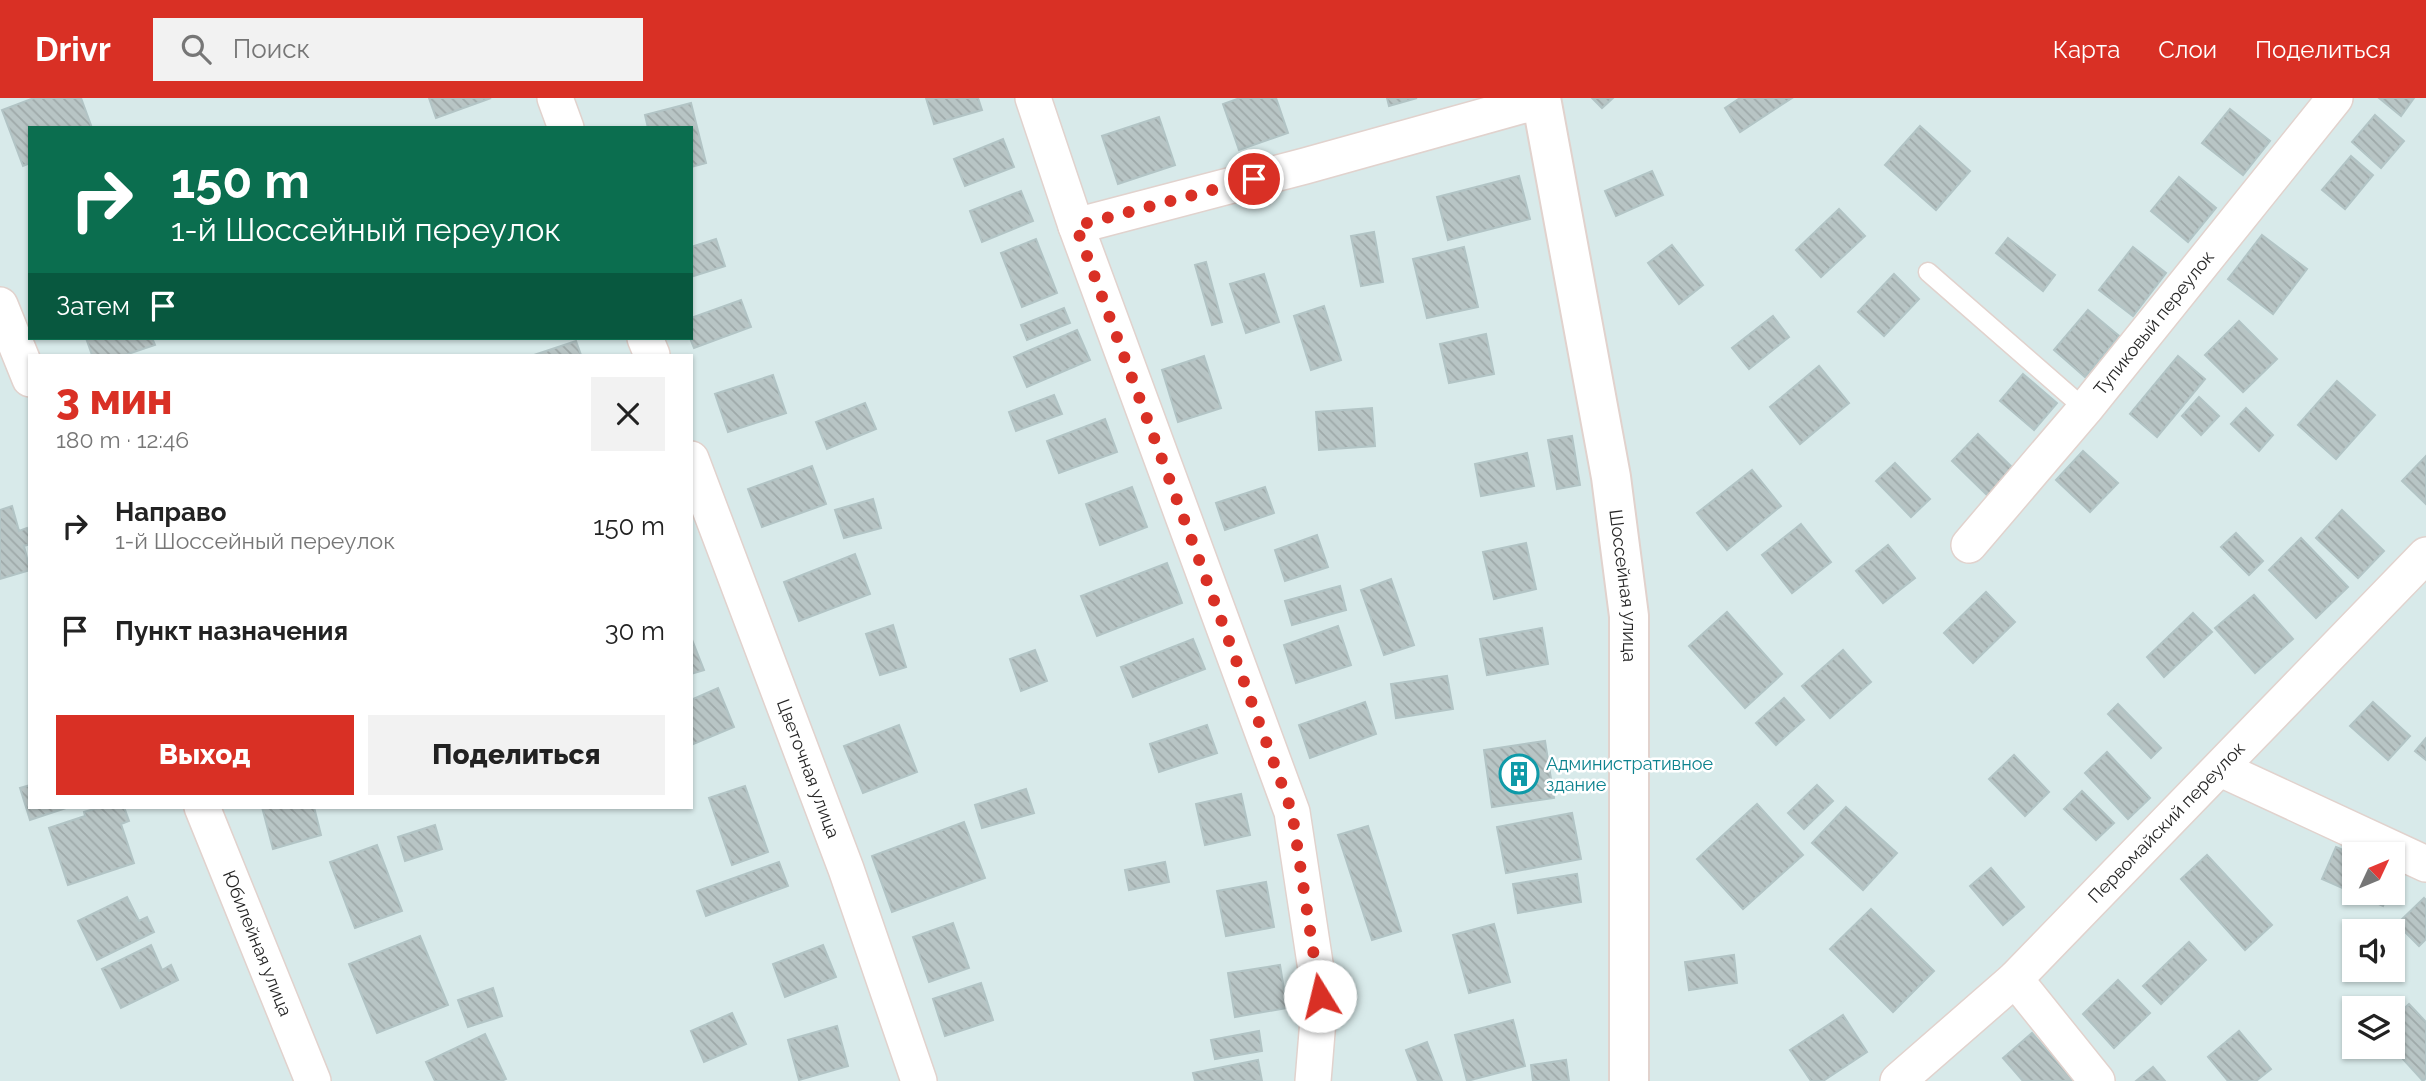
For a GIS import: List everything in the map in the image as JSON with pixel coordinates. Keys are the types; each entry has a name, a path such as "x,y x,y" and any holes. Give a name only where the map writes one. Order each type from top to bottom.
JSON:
{"main road":[{"name":"Шоссейная улица","path":"1541,99 1611,477 1629,615 1629,1081"}],"street":[{"path":"555,98 565,126"},
{"path":"1034,98 1076,226 1292,812 1320,996 1313,1081"},
{"name":"Тупиковый переулок","path":"1969,545 2085,409 2335,98"},
{"path":"1076,226 1305,166 1541,99"},
{"path":"0,306 28,374"},
{"name":"Цветочная улица","path":"693,464 846,869 919,1081"},
{"name":"Первомайский переулок","path":"1898,1081 2015,979 2426,555"},
{"path":"2221,769 2426,864"},
{"name":"Юбилейная улица","path":"203,809 313,1081"},
{"path":"2015,979 2097,1081"}],"lane":[{"path":"1928,272 2085,409"}],"building":[{"path":"34,98 81,98 91,126 28,126 28,164 23,166 2,110"},
{"path":"429,98 491,98 436,118"},
{"path":"926,98 978,98 982,110 934,124"},
{"path":"1240,98 1276,98 1288,133 1239,150 1223,104"},
{"path":"1387,98 1417,98 1389,106"},
{"path":"1592,98 1613,98 1602,108"},
{"path":"1740,98 1792,98 1740,132 1725,108"},
{"path":"2379,98 2414,98 2401,116"},
{"path":"691,103 706,163 693,166 693,126 648,126 645,115"},
{"path":"2230,109 2270,141 2243,175 2202,143"},
{"path":"2375,115 2404,141 2381,168 2352,142"},
{"path":"1159,117 1175,165 1118,184 1102,136"},
{"path":"1920,126 1970,171 1936,210 1885,165"},
{"path":"1003,139 1014,167 965,186 954,159"},
{"path":"2351,156 2373,175 2345,209 2322,190"},
{"path":"1652,171 1663,195 1616,216 1605,191"},
{"path":"1519,176 1530,219 1448,240 1437,197"},
{"path":"2179,177 2216,208 2188,242 2151,211"},
{"path":"1021,191 1033,221 982,242 970,211"},
{"path":"1839,209 1865,236 1821,277 1796,250"},
{"path":"1374,232 1383,282 1361,286 1351,236"},
{"path":"2262,235 2307,269 2273,314 2228,279"},
{"path":"2008,238 2055,275 2043,291 1996,253"},
{"path":"716,239 725,266 693,276 693,246"},
{"path":"1036,239 1057,293 1022,307 1001,253"},
{"path":"1672,245 1703,285 1679,304 1648,263"},
{"path":"1464,247 1478,307 1427,318 1413,259"},
{"path":"2133,247 2166,273 2133,316 2099,290"},
{"path":"1206,262 1222,322 1212,325 1195,265"},
{"path":"1264,274 1279,322 1246,333 1230,284"},
{"path":"1894,274 1919,299 1884,336 1858,312"},
{"path":"741,300 751,327 694,348 691,340 693,340 693,317"},
{"path":"1324,306 1341,360 1311,370 1294,316"},
{"path":"1064,308 1070,323 1027,340 1021,325"},
{"path":"2088,310 2119,336 2085,377 2054,350"},
{"path":"1773,316 1789,337 1749,369 1732,348"},
{"path":"2239,321 2277,359 2243,392 2205,355"},
{"path":"1077,330 1090,360 1027,387 1014,357"},
{"path":"1486,334 1494,374 1449,383 1440,344"},
{"path":"87,340 153,340 155,345 128,354 92,354"},
{"path":"576,341 581,354 537,354"},
{"path":"1204,356 1221,408 1178,422 1162,370"},
{"path":"2178,356 2205,379 2157,437 2130,414"},
{"path":"1819,366 1849,403 1800,444 1770,407"},
{"path":"2023,374 2057,403 2034,430 2000,401"},
{"path":"773,375 786,413 728,432 715,394"},
{"path":"2337,381 2375,415 2336,459 2298,425"},
{"path":"1054,395 1062,414 1016,431 1009,412"},
{"path":"2199,397 2219,416 2201,435 2182,416"},
{"path":"865,403 876,429 827,449 816,422"},
{"path":"1372,408 1375,446 1319,450 1316,412"},
{"path":"2246,408 2273,435 2259,451 2231,424"},
{"path":"1105,419 1117,452 1059,473 1047,441"},
{"path":"1978,434 2014,469 1988,496 1952,461"},
{"path":"1572,436 1580,485 1557,489 1548,440"},
{"path":"2083,451 2118,483 2090,512 2056,480"},
{"path":"1527,453 1534,486 1481,496 1475,464"},
{"path":"2426,456 2426,504 2402,481"},
{"path":"1895,463 1930,499 1911,517 1876,481"},
{"path":"812,466 826,504 762,527 748,489"},
{"path":"1752,470 1781,506 1727,550 1697,513"},
{"path":"1132,487 1147,527 1100,545 1086,504"},
{"path":"1265,487 1274,513 1225,530 1216,503"},
{"path":"873,499 881,528 844,538 835,510"},
{"path":"12,506 19,531 27,528 28,545 24,546 28,571 0,579 0,510"},
{"path":"2342,510 2384,551 2358,578 2316,538"},
{"path":"1801,524 1831,562 1792,593 1762,555"},
{"path":"2236,533 2263,561 2249,575 2221,547"},
{"path":"1317,535 1328,567 1285,581 1275,550"},
{"path":"2301,538 2348,587 2316,618 2269,570"},
{"path":"1526,543 1536,589 1494,599 1483,552"},
{"path":"1888,545 1915,578 1883,603 1856,571"},
{"path":"855,554 870,594 799,621 784,582"},
{"path":"1167,563 1182,603 1097,636 1081,596"},
{"path":"1391,579 1414,645 1384,655 1361,590"},
{"path":"1340,586 1346,610 1292,625 1285,601"},
{"path":"1986,592 2015,622 1973,663 1944,633"},
{"path":"2254,595 2293,639 2255,673 2215,628"},
{"path":"1727,612 1782,674 1745,708 1689,646"},
{"path":"2193,613 2212,632 2164,677 2147,657"},
{"path":"893,625 906,667 880,675 866,634"},
{"path":"1338,626 1351,665 1296,683 1284,645"},
{"path":"1542,628 1548,664 1487,675 1480,639"},
{"path":"1193,639 1205,669 1133,697 1121,667"},
{"path":"693,642 704,670 693,673"},
{"path":"1035,650 1047,681 1021,691 1010,659"},
{"path":"1843,650 1871,682 1830,718 1802,686"},
{"path":"1447,676 1453,709 1396,718 1391,684"},
{"path":"718,688 734,727 693,744 693,699"},
{"path":"1784,698 1804,720 1776,745 1756,723"},
{"path":"1365,702 1376,734 1310,758 1299,725"},
{"path":"2373,702 2410,736 2388,760 2350,726"},
{"path":"2118,704 2161,748 2151,758 2108,714"},
{"path":"899,725 917,772 863,793 844,746"},
{"path":"1207,725 1217,753 1159,772 1150,744"},
{"path":"2426,738 2426,760 2415,751"},
{"name":"Административное здание","path":"1545,741 1554,798 1492,807 1484,750"},
{"path":"2107,752 2150,798 2128,819 2085,773"},
{"path":"2014,755 2049,792 2025,816 1989,779"},
{"path":"1817,785 1833,801 1804,829 1788,813"},
{"path":"28,786 28,809 63,809 30,820 20,788"},
{"path":"745,786 768,852 732,865 709,798"},
{"path":"1026,789 1034,813 982,828 975,805"},
{"path":"2082,791 2114,823 2096,840 2064,809"},
{"path":"1241,794 1250,835 1205,845 1196,804"},
{"path":"1757,804 1803,855 1743,909 1697,859"},
{"path":"1846,807 1897,853 1863,890 1812,843"},
{"path":"94,809 125,809 129,821 121,824 134,863 68,885 49,828 85,816 84,812"},
{"path":"263,809 314,809 321,835 273,849"},
{"path":"1572,813 1581,859 1506,873 1497,827"},
{"path":"964,822 985,878 892,912 872,856"},
{"path":"435,825 442,849 405,861 398,837"},
{"path":"1368,826 1401,931 1372,940 1338,835"},
{"path":"377,845 402,911 355,928 330,862"},
{"path":"2336,847 2342,850 2342,888 2322,879"},
{"path":"2207,855 2272,925 2245,950 2181,879"},
{"path":"779,862 788,886 706,916 697,891"},
{"path":"1165,862 1169,882 1129,890 1125,870"},
{"path":"1991,868 2024,907 2003,925 1970,886"},
{"path":"1577,874 1581,902 1518,913 1513,884"},
{"path":"1266,882 1274,927 1226,936 1217,891"},
{"path":"127,897 139,921 147,917 154,932 97,960 78,921"},
{"path":"2424,898 2426,900 2426,939 2419,946 2405,932 2405,919 2402,919"},
{"path":"1871,909 1934,971 1893,1012 1830,949"},
{"path":"953,923 969,968 929,982 913,937"},
{"path":"1494,924 1510,982 1469,993 1453,935"},
{"path":"420,936 448,1005 377,1033 349,964"},
{"path":"2189,942 2206,960 2161,1004 2143,986"},
{"path":"151,945 162,970 171,965 178,980 121,1008 102,969"},
{"path":"823,945 836,977 785,997 773,964"},
{"path":"1734,955 1737,983 1689,990 1685,962"},
{"path":"1280,965 1287,1008 1235,1017 1228,973"},
{"path":"2118,980 2150,1013 2114,1048 2083,1014"},
{"path":"981,983 993,1020 945,1036 933,999"},
{"path":"493,988 502,1016 468,1027 458,1000"},
{"path":"2409,1004 2426,1022 2426,1078 2423,1081 2403,1059 2405,1059 2405,1008"},
{"path":"732,1013 746,1044 704,1062 691,1031"},
{"path":"1843,1015 1867,1052 1823,1081 1811,1081 1790,1050"},
{"path":"1513,1020 1525,1066 1467,1081 1455,1035"},
{"path":"837,1026 848,1066 799,1080 788,1040"},
{"path":"1259,1031 1262,1051 1215,1059 1211,1040"},
{"path":"2239,1031 2271,1069 2256,1081 2228,1081 2208,1057"},
{"path":"2032,1033 2074,1081 2023,1081 2003,1058"},
{"path":"485,1034 506,1079 435,1081 426,1062"},
{"path":"1427,1042 1442,1081 1418,1081 1406,1050"},
{"path":"1258,1060 1262,1081 1195,1081 1193,1073"},
{"path":"1566,1060 1569,1081 1533,1081 1531,1065"},
{"path":"2153,1067 2165,1081 2136,1081"}],"place":[{"name":"Административное здание","path":"1519,774"}],"route":[{"path":"1254,179 1076,226 1292,812 1320,996"}]}
